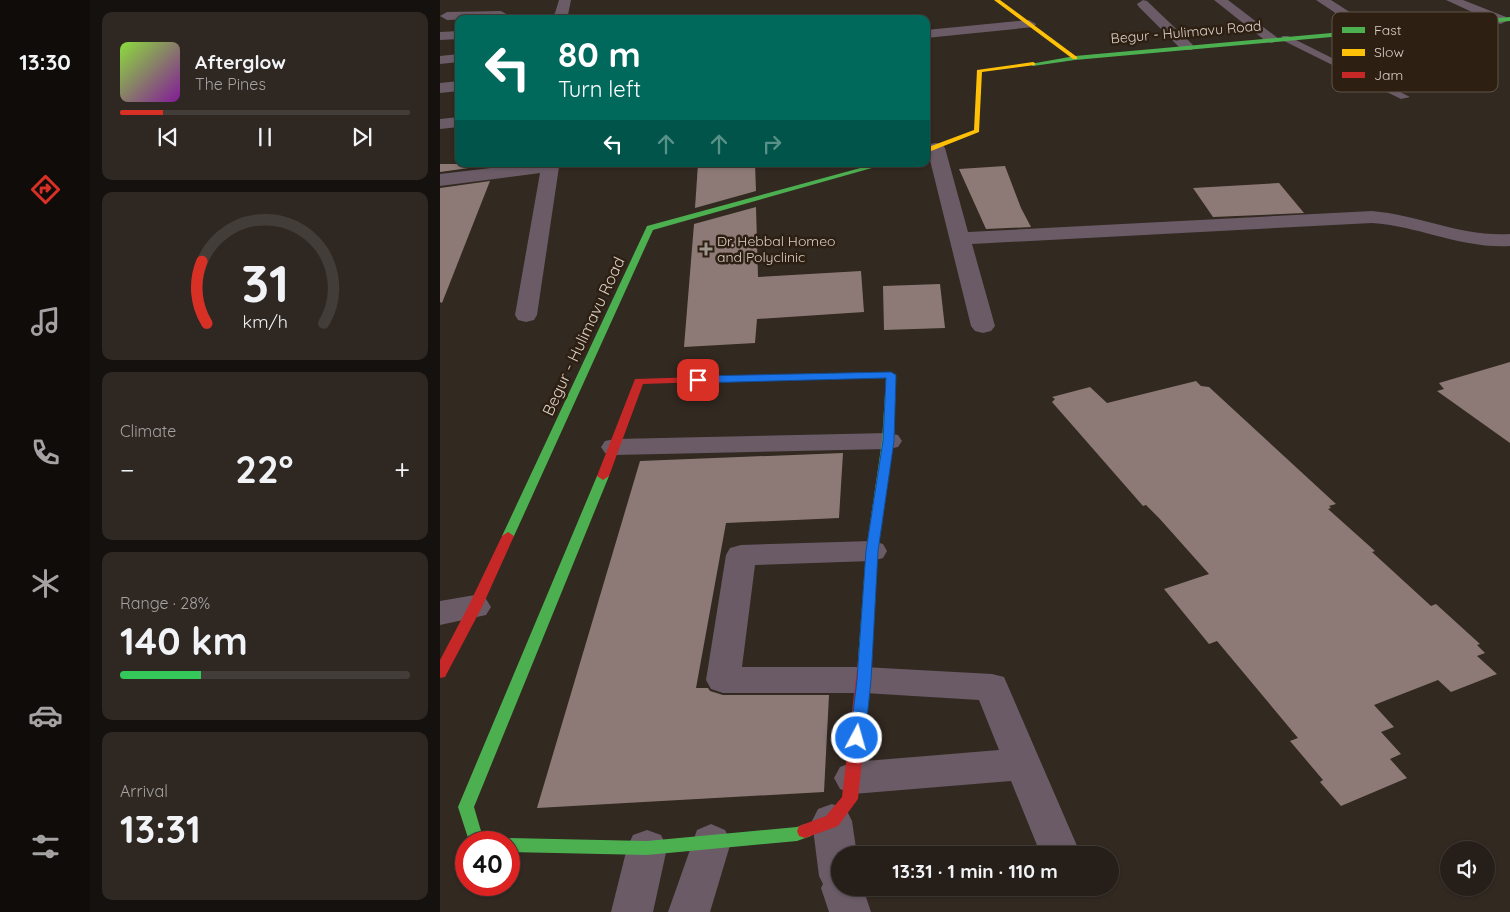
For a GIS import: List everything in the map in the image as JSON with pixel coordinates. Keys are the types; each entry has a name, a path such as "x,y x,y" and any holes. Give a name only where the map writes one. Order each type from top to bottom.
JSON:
{"street":[{"path":"452,0 441,36 455,35"},
{"path":"561,15 565,0"},
{"path":"997,0 1075,58"},
{"path":"1220,0 1278,39"},
{"path":"1322,0 1341,12"},
{"path":"1452,0 1484,12"},
{"path":"1143,4 1187,47"},
{"path":"474,15 501,14"},
{"path":"447,16 455,16"},
{"path":"930,21 942,33"},
{"path":"930,34 1029,24"},
{"name":"Begur - Hulimavu Road","path":"931,150 977,131 979,71 1075,58 1332,34"},
{"path":"440,60 455,58"},
{"path":"440,88 455,86"},
{"path":"440,124 455,122"},
{"path":"931,150 960,239 983,326"},
{"path":"440,180 530,167"},
{"path":"526,315 551,167"},
{"name":"Begur - Hulimavu Road","path":"440,673 475,607 650,228 858,167"},
{"path":"960,239 1387,217 1479,239 1510,240"},
{"path":"473,831 466,807 615,447 640,381 891,375 888,441 872,551 864,680 850,799 832,821 797,834 648,848 520,845"},
{"path":"615,447 888,441"},
{"path":"872,551 741,555 723,680 864,680 992,687 1058,846"},
{"path":"440,613 475,607"},
{"path":"853,778 1024,764"},
{"path":"832,821 836,846"},
{"path":"689,912 711,842"},
{"path":"632,912 648,848"},
{"path":"845,896 850,912"}],"lane":[{"path":"1278,39 1332,64"},
{"path":"1394,92 1405,97"}],"building":[{"path":"440,164 455,164 455,167 476,167 440,172"},
{"path":"1005,166 1021,208 1031,227 986,229 959,169"},
{"path":"698,167 755,167 756,191 695,208"},
{"path":"490,181 442,303 440,302 440,188"},
{"path":"1279,183 1304,213 1213,217 1193,188"},
{"path":"756,207 758,277 861,271 864,312 757,319 755,343 684,347 694,224"},
{"path":"940,284 945,328 884,330 883,286"},
{"path":"1510,362 1510,443 1437,391 1444,389 1439,383"},
{"path":"1196,381 1201,386 1209,387 1336,504 1329,506 1331,508 1328,509 1375,551 1372,552 1431,606 1436,604 1480,644 1477,645 1485,653 1477,656 1497,674 1451,692 1438,680 1374,705 1394,727 1381,732 1401,754 1390,759 1407,778 1341,806 1320,782 1323,780 1290,741 1298,738 1217,641 1209,644 1164,589 1209,574 1159,518 1146,505 1143,506 1052,402 1055,399 1052,397 1090,387 1107,403"},
{"path":"843,453 839,518 726,523 696,688 708,688 710,691 723,695 829,695 824,792 537,808 640,461"}],"traffic: fast":[{"path":"1498,20 1510,19"},
{"path":"1033,64 1075,58 1332,35"},
{"path":"508,536 650,228 871,167"},
{"path":"760,378 891,375 888,441 872,551 865,660"},
{"path":"473,831 466,807 603,476"},
{"path":"520,845 647,848 797,834 805,831"}],"traffic: slow":[{"path":"997,0 1075,58"},
{"path":"930,149 977,131 979,71 1033,64"}],"traffic: jam":[{"path":"603,476 639,381 760,378"},
{"path":"440,673 475,607 508,536"},
{"path":"805,831 832,821 850,799 865,660"}],"place":[{"name":"Dr. Hebbal Homeo and Polyclinic","path":"706,249"}],"route":[{"path":"698,380 891,375 888,441 872,551 864,680 857,738"}]}
